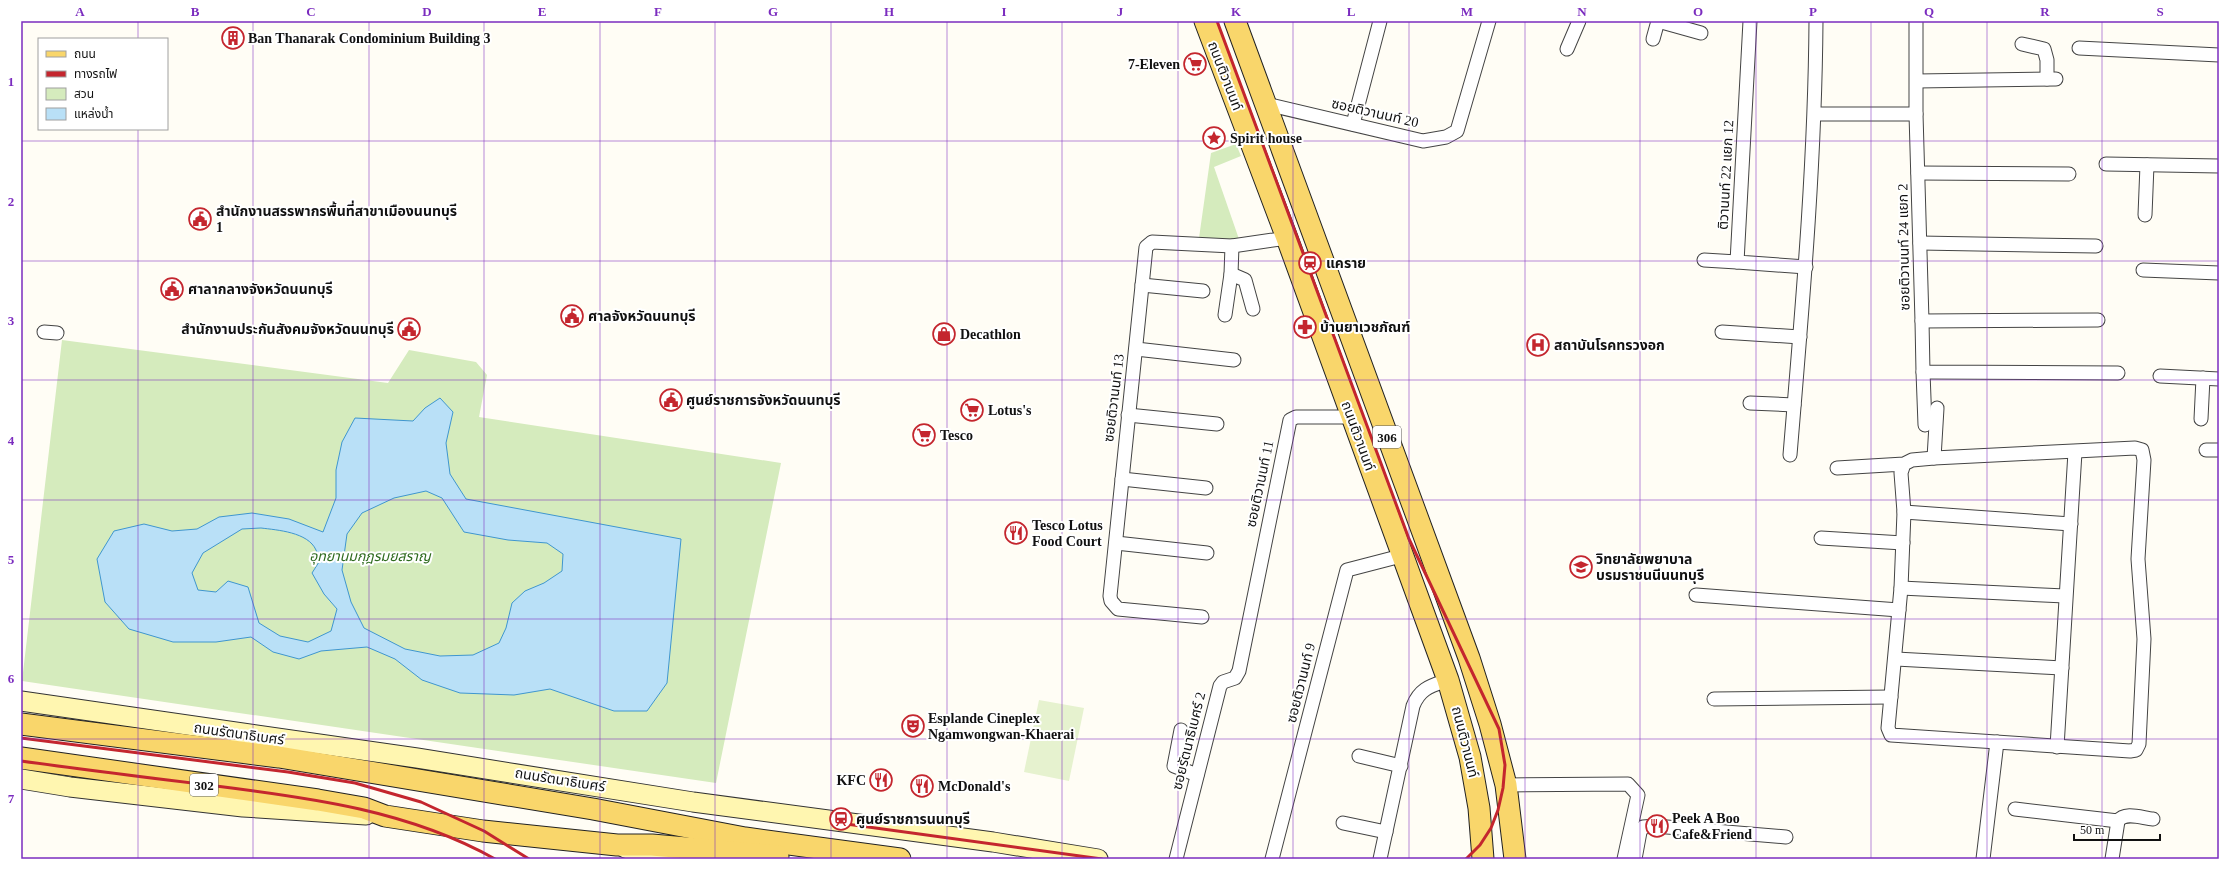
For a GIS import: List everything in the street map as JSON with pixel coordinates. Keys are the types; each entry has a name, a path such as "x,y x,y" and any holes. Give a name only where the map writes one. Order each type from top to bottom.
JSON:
{"main road":[{"name":"ถนนติวานนท์","path":"1204,21 1287,238 1378,493 1448,680 1470,757 1479,808 1480,856"},
{"name":"ถนนติวานนท์","path":"1236,21 1468,658 1490,724 1506,785 1515,859"},
{"path":"1378,493 1404,485"},
{"name":"ถนนรัตนาธิเบศร์","path":"21,701 1098,859"},
{"name":"ถนนรัตนาธิเบศร์","path":"21,724 279,756 593,809 745,838 900,859"},
{"name":"302","path":"21,758 326,801 364,808 385,816"},
{"name":"302","path":"21,778 70,787 250,808 385,816 484,831 617,845 654,857 670,859"},
{"path":"617,845 652,846 798,859"}],"street":[{"path":"1353,124 1380,21"},
{"name":"ซอยติวานนท์ 20","path":"1266,104 1422,140 1452,135 1457,131 1489,21"},
{"path":"1567,49 1578,21"},
{"path":"1653,39 1658,21 1702,33"},
{"name":"ติวานนท์ 22 แยก 12","path":"1737,262 1750,21"},
{"path":"1790,455 1806,268 1815,114 1816,21"},
{"name":"ซอยติวานนท์ 24 แยก 2","path":"1916,21 1916,114 1922,321 2098,320"},
{"path":"1917,81 2051,79 2044,49 2022,44"},
{"path":"2080,48 2219,55"},
{"path":"1815,114 1916,114"},
{"path":"2106,164 2219,166"},
{"path":"2144,215 2147,165"},
{"path":"1918,173 2070,174"},
{"name":"ซอยติวานนท์ 13","path":"1202,617 1118,609 1111,601 1110,596 1146,247 1152,242 1232,246 1287,238"},
{"path":"1920,243 2096,246"},
{"path":"1225,315 1231,274 1232,246"},
{"path":"1704,260 1806,268"},
{"path":"2143,270 2219,273"},
{"path":"1231,274 1244,280 1253,309"},
{"path":"1142,285 1203,291"},
{"path":"1922,321 1925,426"},
{"path":"1722,332 1800,336"},
{"path":"1136,349 1234,360"},
{"path":"1923,372 2118,373"},
{"path":"2160,376 2219,379"},
{"path":"2201,419 2203,378"},
{"path":"1750,403 1794,405"},
{"path":"1934,458 1937,408"},
{"path":"1128,415 1217,424"},
{"name":"ซอยติวานนท์ 11","path":"1250,617 1290,420 1296,417 1351,417"},
{"path":"1837,468 1904,464 1912,460 1934,458 2135,448 2142,450 2144,460 2138,559 2144,639 2139,744 2136,750 2130,751 2058,747 1891,735 1888,728 1896,659 1901,588 1904,512 1902,473 1904,464"},
{"path":"2058,747 2065,596 2075,452"},
{"path":"1122,479 1206,488"},
{"path":"1904,512 2071,524"},
{"path":"1821,538 1903,543"},
{"path":"1116,543 1207,553"},
{"name":"ซอยติวานนท์ 9","path":"1272,859 1346,570 1401,556"},
{"path":"1901,588 2065,596"},
{"path":"1696,595 1899,610"},
{"name":"ซอยรัตนาธิเบศร์ 2","path":"1176,859 1220,686 1223,682 1235,678 1239,671 1250,617"},
{"path":"1896,659 2062,668"},
{"path":"1380,859 1417,695 1425,688 1448,680"},
{"path":"1714,699 1892,697"},
{"path":"1181,730 1174,766 1197,775"},
{"path":"1983,859 1997,742"},
{"path":"1360,756 1400,766"},
{"path":"1506,785 1628,784 1638,795 1624,859"},
{"path":"2015,809 2118,821"},
{"path":"2112,859 2118,821 2125,815 2153,819"},
{"path":"1343,823 1386,832"},
{"path":"1635,859 1640,832 1643,828 1655,826 1786,837"}],"green space":[{"path":"1236,144 1241,156 1214,167 1240,242 1199,238 1211,153"},
{"name":"อุทยานมกุฎรมยสราญ","path":"62,340 388,383 409,350 476,362 487,375 479,417 781,463 716,783 22,681"},
{"path":"1039,700 1084,708 1069,781 1024,772"}],"water":[{"path":"440,398 453,412 446,443 450,474 466,499 681,539 667,683 647,711 614,711 550,689 514,695 460,693 422,680 395,659 367,647 321,651 299,659 273,652 251,637 216,642 173,642 129,629 105,602 97,559 114,531 144,524 172,531 197,529 219,517 252,513 289,519 323,532 336,498 336,470 342,442 355,418 413,421 425,408","holes":["426,491 442,498 464,532 508,540 547,543 563,554 562,571 544,583 525,591 512,603 506,628 499,643 473,655 440,656 405,649 364,628 351,602 342,570 347,534 362,513 394,498","261,528 292,533 306,539 317,551 319,562 312,573 324,594 337,609 331,631 308,642 280,636 259,623 248,587 228,581 216,592 198,590 192,573 203,553 242,529"]}],"railway":[{"path":"1217,21 1409,539 1499,729 1505,765 1503,788 1498,810 1491,828 1480,845 1466,859"},
{"path":"21,738 288,772 355,783 421,802 484,831 529,859"},
{"path":"21,761 288,796 360,809 429,829 463,843 495,859"},
{"path":"839,823 1102,859"}],"place":[{"name":"Ban Thanarak Condominium Building 3","path":"233,38"},
{"name":"7-Eleven","path":"1195,64"},
{"name":"Spirit house","path":"1214,138"},
{"name":"สำนักงานสรรพากรพื้นที่สาขาเมืองนนทบุรี 1","path":"200,219"},
{"name":"แคราย","path":"1310,263"},
{"name":"ศาลากลางจังหวัดนนทบุรี","path":"172,289"},
{"name":"ศาลจังหวัดนนทบุรี","path":"572,316"},
{"name":"บ้านยาเวชภัณฑ์","path":"1305,327"},
{"name":"สำนักงานประกันสังคมจังหวัดนนทบุรี","path":"409,329"},
{"name":"Decathlon","path":"944,334"},
{"name":"สถาบันโรคทรวงอก","path":"1538,345"},
{"name":"ศูนย์ราชการจังหวัดนนทบุรี","path":"671,400"},
{"name":"Lotus's","path":"972,410"},
{"name":"Tesco","path":"924,435"},
{"name":"Tesco Lotus Food Court","path":"1016,533"},
{"name":"วิทยาลัยพยาบาล บรมราชนนีนนทบุรี","path":"1581,567"},
{"name":"Esplande Cineplex Ngamwongwan-Khaerai","path":"913,726"},
{"name":"KFC","path":"881,780"},
{"name":"McDonald's","path":"922,786"},
{"name":"ศูนย์ราชการนนทบุรี","path":"841,819"},
{"name":"Peek A Boo Cafe&Friend","path":"1657,826"}]}
